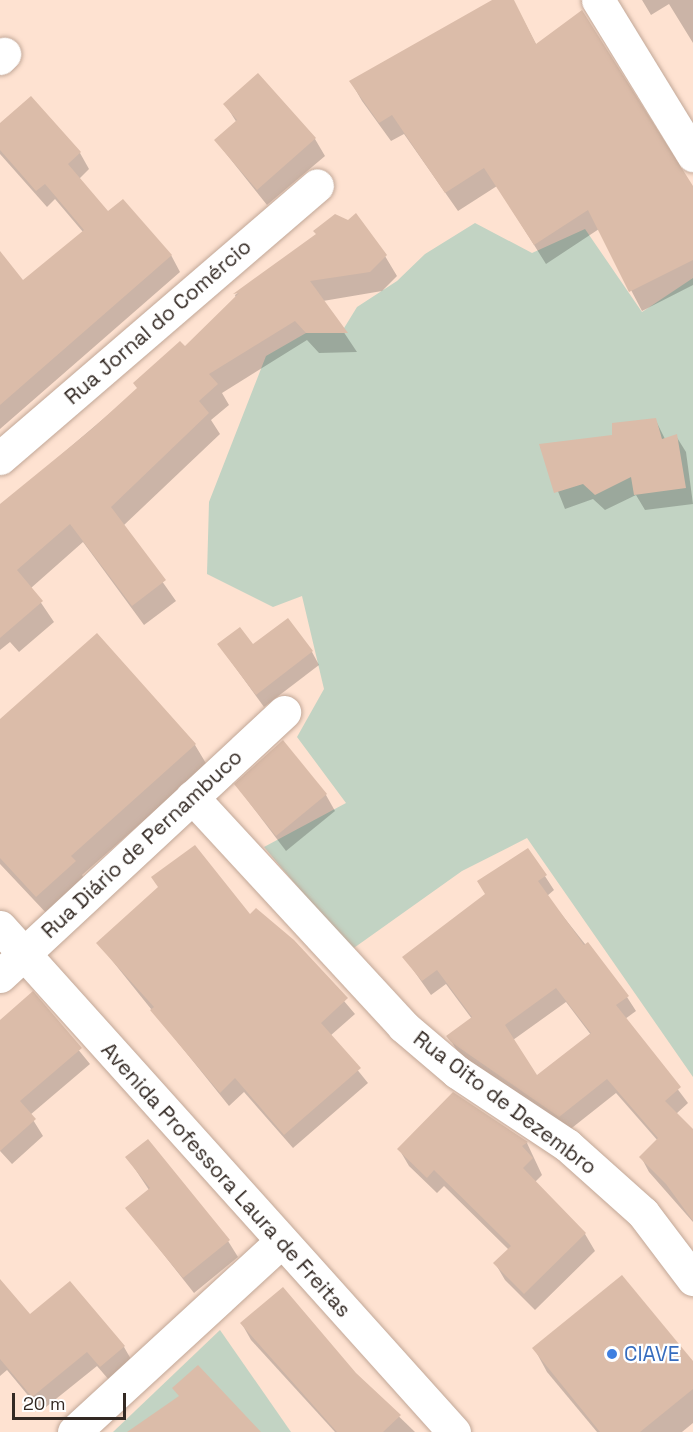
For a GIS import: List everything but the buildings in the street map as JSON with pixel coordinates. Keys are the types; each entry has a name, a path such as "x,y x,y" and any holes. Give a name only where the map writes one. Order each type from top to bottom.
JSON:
{"street":[{"path":"598,0 693,155"},
{"name":"Rua Jornal do Comércio","path":"0,458 317,185"},
{"name":"Rua Diário de Pernambuco","path":"0,976 284,712"},
{"name":"Rua Oito de Dezembro","path":"192,798 403,1026 457,1072 567,1144 643,1213 693,1279"},
{"name":"Avenida Professora Laura de Freitas","path":"0,927 454,1432"},
{"path":"74,1432 282,1241"}],"green space":[{"path":"475,223 532,253 585,229 642,312 693,278 693,1077 527,838 462,871 351,950 264,847 346,803 297,737 324,689 302,596 273,607 207,574 209,502 266,356 306,333 341,333 357,307 397,281 425,254"},
{"path":"220,1330 291,1432 113,1432"}],"place":[{"name":"CIAVE","path":"612,1354"}]}
